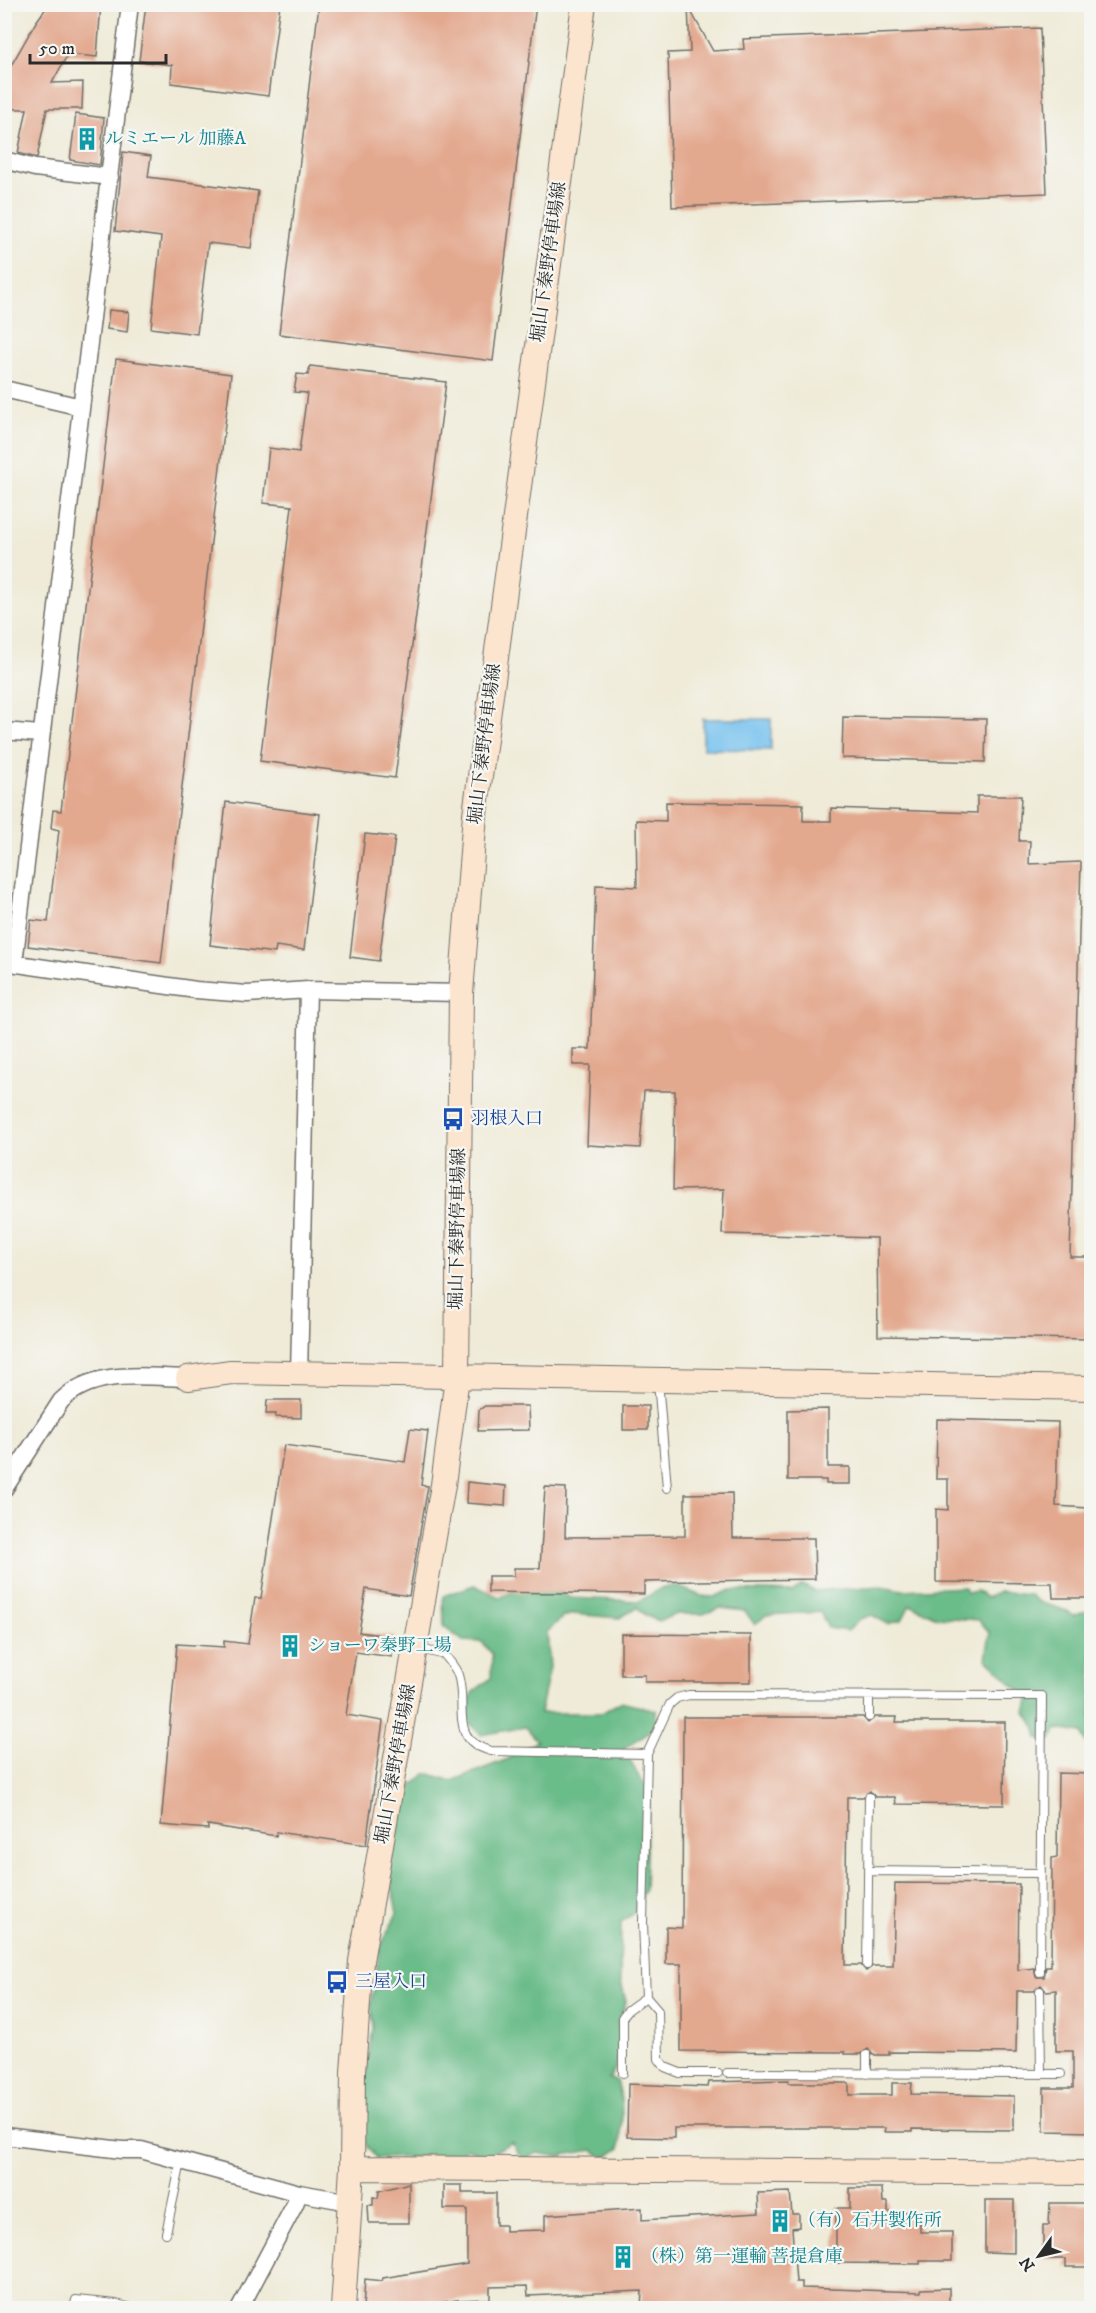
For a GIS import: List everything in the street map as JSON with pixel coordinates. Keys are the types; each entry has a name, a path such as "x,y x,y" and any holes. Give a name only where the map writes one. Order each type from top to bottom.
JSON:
{"main road":[{"name":"堀山下秦野停車場線","path":"343,2308 352,2168 352,2072 361,1961 443,1485 457,1377 461,993 475,814 584,4"},
{"path":"188,1378 231,1372 1092,1388"},
{"path":"352,2168 1092,2173"}],"street":[{"path":"130,4 40,734 9,963 196,990 247,994 308,990 461,993"},
{"path":"4,160 35,168 110,177"},
{"path":"4,389 81,407"},
{"path":"4,730 40,734"},
{"path":"299,1374 308,990"},
{"path":"4,1489 61,1401 83,1384 109,1377 188,1378"},
{"path":"4,2136 122,2150 141,2150 299,2193 350,2202"},
{"path":"240,2308 295,2205 299,2193"}],"lane":[{"path":"658,1381 667,1488"},
{"path":"416,1648 445,1655 458,1674 462,1700 461,1722 468,1739 479,1748 491,1751 647,1754"},
{"path":"718,2073 680,2073 665,2067 659,2058 658,2011 646,1997 643,1923 647,1754 670,1704 677,1698 689,1695 1042,1696 1040,1972"},
{"path":"869,1695 869,1717"},
{"path":"867,1965 869,1797"},
{"path":"868,1871 1041,1873"},
{"path":"1041,1991 1041,2074"},
{"path":"623,2073 623,2016 646,1997"},
{"path":"867,2055 867,2074"},
{"path":"728,2073 1061,2074"},
{"path":"166,2234 181,2162"},
{"path":"74,2308 76,2300 132,2308"}],"green space":[{"path":"474,1585 499,1597 520,1590 553,1590 571,1598 640,1601 663,1587 676,1586 702,1596 714,1597 731,1590 792,1592 802,1585 815,1591 881,1586 903,1590 965,1587 967,1593 976,1591 987,1598 998,1592 1030,1595 1039,1602 1062,1609 1074,1616 1091,1609 1091,1752 1082,1733 1057,1729 1051,1740 1038,1738 1036,1728 1026,1712 1030,1695 1012,1684 986,1659 990,1633 979,1620 937,1617 910,1605 902,1620 888,1624 872,1615 860,1619 848,1631 828,1628 820,1612 766,1615 755,1625 745,1611 720,1608 703,1614 677,1614 659,1621 645,1615 637,1607 620,1618 573,1614 563,1617 547,1632 550,1667 540,1713 602,1713 620,1702 656,1710 657,1726 624,1749 640,1779 651,1790 647,1826 645,1889 635,1912 621,1922 620,1977 626,2002 618,2023 622,2045 616,2067 609,2079 617,2081 621,2097 620,2148 605,2158 593,2150 556,2156 537,2153 523,2160 511,2142 486,2157 467,2147 459,2156 376,2158 367,2147 361,2130 365,2074 373,2029 371,2003 380,1948 397,1913 389,1869 406,1791 427,1773 452,1781 508,1759 537,1741 525,1727 481,1735 466,1719 472,1693 491,1678 492,1654 482,1642 463,1641 444,1627 443,1596"}],"water":[{"path":"703,719 771,719 771,750 703,749"}],"building":[{"path":"49,4 101,4 97,57 68,54 52,83 83,82 82,109 47,109 37,158 18,153 27,109 4,109 4,78"},
{"path":"146,4 280,4 268,96 171,83 172,65 139,61"},
{"path":"319,4 536,4 493,361 279,334"},
{"path":"688,6 713,51 744,49 743,39 1040,28 1047,193 672,207 668,53 690,52"},
{"name":"ルミエール 加藤A","path":"76,114 104,118 100,165 70,160"},
{"path":"123,152 151,156 148,177 258,191 251,248 208,243 197,334 151,328 161,237 115,231"},
{"path":"109,310 129,312 127,332 107,329"},
{"path":"116,359 231,374 161,963 28,946 31,920 48,922 59,830 51,828 53,810 61,811"},
{"path":"310,366 446,382 395,778 260,761 292,506 263,503 269,448 299,452 307,393 294,392 297,374 308,375"},
{"path":"843,717 986,719 985,762 842,758"},
{"path":"977,796 1021,796 1019,841 1030,841 1029,864 1081,862 1070,1257 1092,1257 1092,1339 878,1336 877,1238 722,1234 724,1189 673,1190 675,1091 644,1091 640,1148 587,1145 590,1065 573,1065 573,1049 590,1049 596,885 637,887 636,820 666,821 666,802 803,804 803,821 831,821 831,808 977,813"},
{"path":"226,802 320,814 304,950 276,946 275,953 210,945"},
{"path":"365,834 395,837 379,961 350,957"},
{"path":"267,1400 301,1400 301,1418 275,1417 276,1414 266,1414"},
{"path":"485,1406 528,1406 529,1430 478,1431 479,1410"},
{"path":"623,1406 648,1406 648,1430 623,1430"},
{"path":"828,1409 828,1467 850,1467 850,1484 826,1484 826,1480 788,1480 788,1410"},
{"path":"937,1419 1058,1422 1056,1506 1088,1508 1088,1526 1092,1526 1092,1598 1053,1598 1052,1583 936,1582 936,1509 948,1510 948,1479 936,1479"},
{"name":"ショーワ秦野工場","path":"410,1429 428,1431 421,1485 428,1486 409,1596 366,1589 359,1632 395,1637 392,1657 356,1652 346,1715 383,1721 366,1845 277,1832 276,1836 208,1825 208,1829 161,1825 177,1644 224,1647 224,1641 248,1644 255,1598 261,1598 284,1445 405,1462"},
{"path":"467,1482 506,1486 505,1506 466,1503"},
{"path":"545,1487 566,1488 565,1537 685,1536 685,1494 732,1493 733,1538 814,1538 815,1579 644,1582 644,1594 488,1592 488,1576 514,1576 514,1568 540,1568"},
{"path":"621,1634 751,1635 751,1682 645,1682 645,1675 621,1675"},
{"path":"683,1717 863,1717 868,1723 875,1717 897,1717 896,1722 1005,1722 1004,1805 896,1804 895,1797 875,1797 870,1791 863,1797 847,1797 845,1965 861,1965 866,1971 873,1966 893,1966 895,1883 1019,1884 1018,1970 1034,1968 1036,1977 1044,1977 1046,1967 1051,1967 1052,1858 1057,1857 1058,1773 1092,1774 1092,2132 1044,2131 1044,2088 1073,2088 1073,2051 1056,2051 1056,1990 1046,1991 1041,1985 1034,1991 1017,1991 1016,2053 889,2052 889,2055 873,2055 868,2049 861,2054 681,2051 681,1964 666,1964 666,1927 682,1928"},
{"path":"789,2080 788,2083 849,2083 849,2095 892,2095 892,2083 912,2083 911,2094 1014,2096 1014,2130 912,2129 912,2132 884,2132 885,2128 674,2128 674,2138 627,2137 628,2084 708,2087 709,2082"},
{"path":"409,2183 409,2223 369,2223 368,2205 373,2205 373,2197 378,2198 379,2191"},
{"path":"444,2185 462,2185 462,2193 496,2193 496,2225 505,2225 505,2231 545,2230 545,2215 642,2208 642,2220 759,2213 758,2193 790,2192 792,2214 799,2214 799,2227 792,2228 796,2282 802,2282 802,2288 921,2292 921,2289 949,2288 949,2303 897,2305 897,2308 641,2308 642,2291 528,2296 527,2286 490,2287 490,2299 457,2300 404,2308 363,2308 365,2279 382,2281 383,2278 467,2264 467,2209 444,2209"},
{"path":"850,2188 882,2188 883,2202 888,2202 888,2212 920,2212 920,2232 952,2232 952,2261 920,2261 920,2264 836,2263 836,2208 850,2208"},
{"path":"985,2200 1014,2200 1014,2253 985,2252"},
{"path":"1050,2203 1092,2203 1092,2267 1066,2267 1066,2259 1043,2259 1043,2225 1049,2225"}],"place":[{"name":"ルミエール 加藤A","path":"87,139"},
{"name":"羽根入口","path":"453,1119"},
{"name":"ショーワ秦野工場","path":"290,1646"},
{"name":"三屋入口","path":"337,1982"},
{"name":"（有）石井製作所","path":"780,2221"},
{"name":"（株）第一運輸 菩提倉庫","path":"623,2257"}]}
